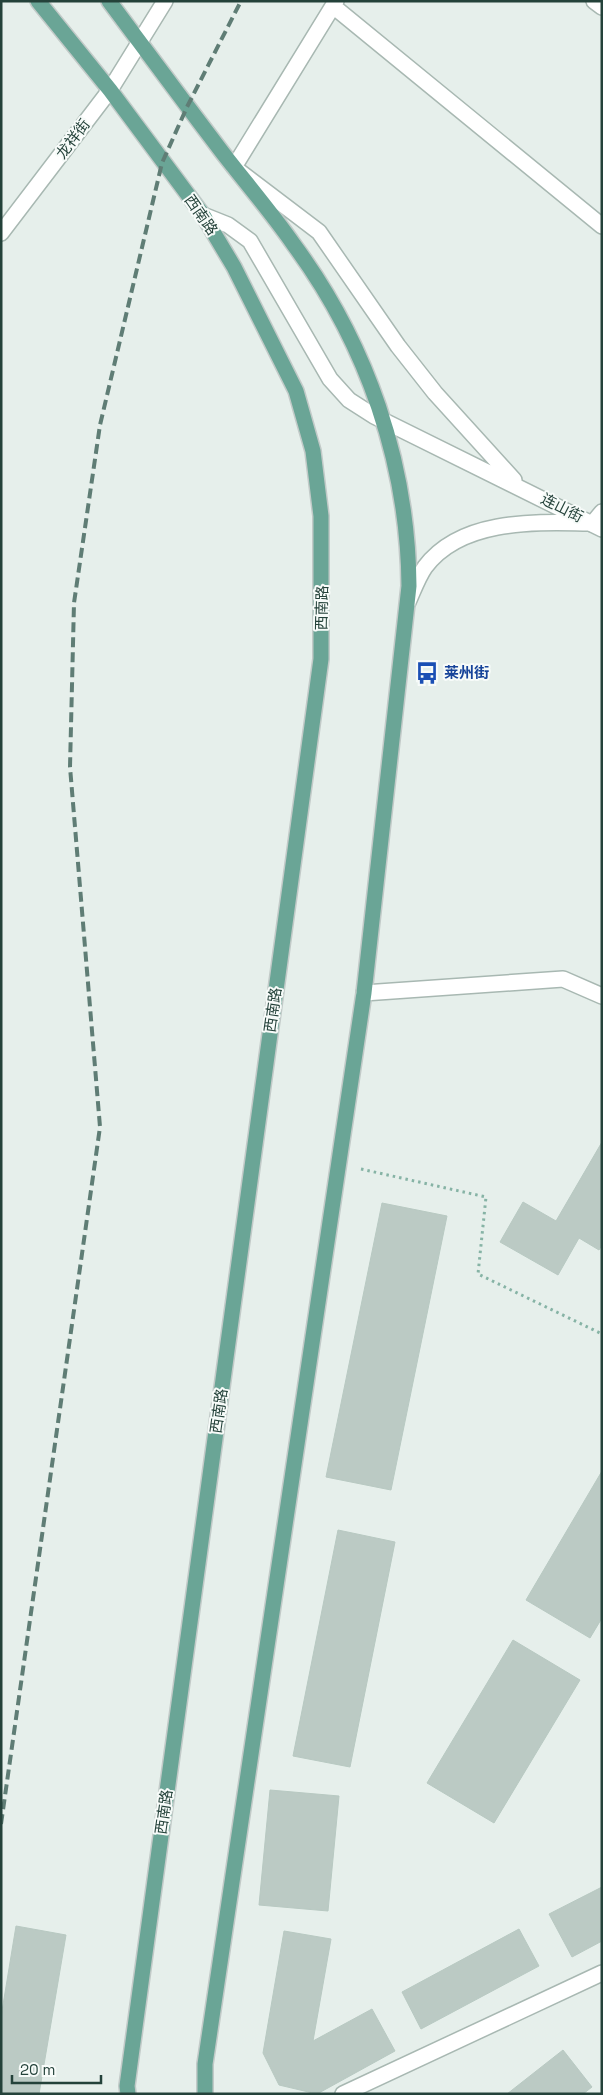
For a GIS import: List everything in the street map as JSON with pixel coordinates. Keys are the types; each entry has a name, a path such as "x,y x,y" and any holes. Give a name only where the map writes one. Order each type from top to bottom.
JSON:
{"main road":[{"name":"西南路","path":"38,1 110,90 203,215 234,267 296,391 313,451 320,516 321,659 129,2066 128,2094"},
{"path":"109,1 295,246 338,315 368,374 384,421 402,497 409,548 407,606 364,993 206,2054 206,2094"}],"street":[{"name":"龙祥街","path":"1,233 110,90 141,43 165,1"},
{"path":"594,1 602,7"},
{"path":"522,488 462,426 435,393 398,346 319,232 234,167 335,4 602,226"},
{"name":"连山街","path":"203,215 228,225 250,241 330,379 349,400 384,421 522,488 599,522"},
{"path":"407,606 424,568 445,546 473,533 502,526 544,522 599,522"},
{"path":"364,993 563,979 602,996"},
{"path":"343,2094 602,1973"}],"path":[{"path":"338,1165 486,1197 478,1274 602,1334"}],"building":[{"path":"602,1142 602,1245 599,1250 579,1238 558,1275 500,1242 523,1202 556,1221"},
{"path":"382,1203 447,1216 391,1490 326,1477"},
{"path":"602,1471 602,1618 590,1638 526,1600"},
{"path":"338,1530 395,1542 350,1767 293,1756"},
{"path":"513,1640 580,1680 494,1823 427,1783"},
{"path":"270,1790 339,1796 328,1911 259,1905"},
{"path":"602,1887 602,1941 572,1957 549,1914"},
{"path":"16,1926 66,1935 39,2094 1,2094 1,2017"},
{"path":"519,1929 539,1966 421,2029 402,1992"},
{"path":"284,1931 331,1939 313,2041 372,2009 395,2051 317,2094 279,2085 263,2053"},
{"path":"563,2050 592,2087 583,2094 507,2094"}],"railway":[{"path":"1,1824 100,1127 70,767 74,603 100,425 162,163 187,107 241,1"}],"place":[{"name":"莱州街","path":"427,673"}]}
